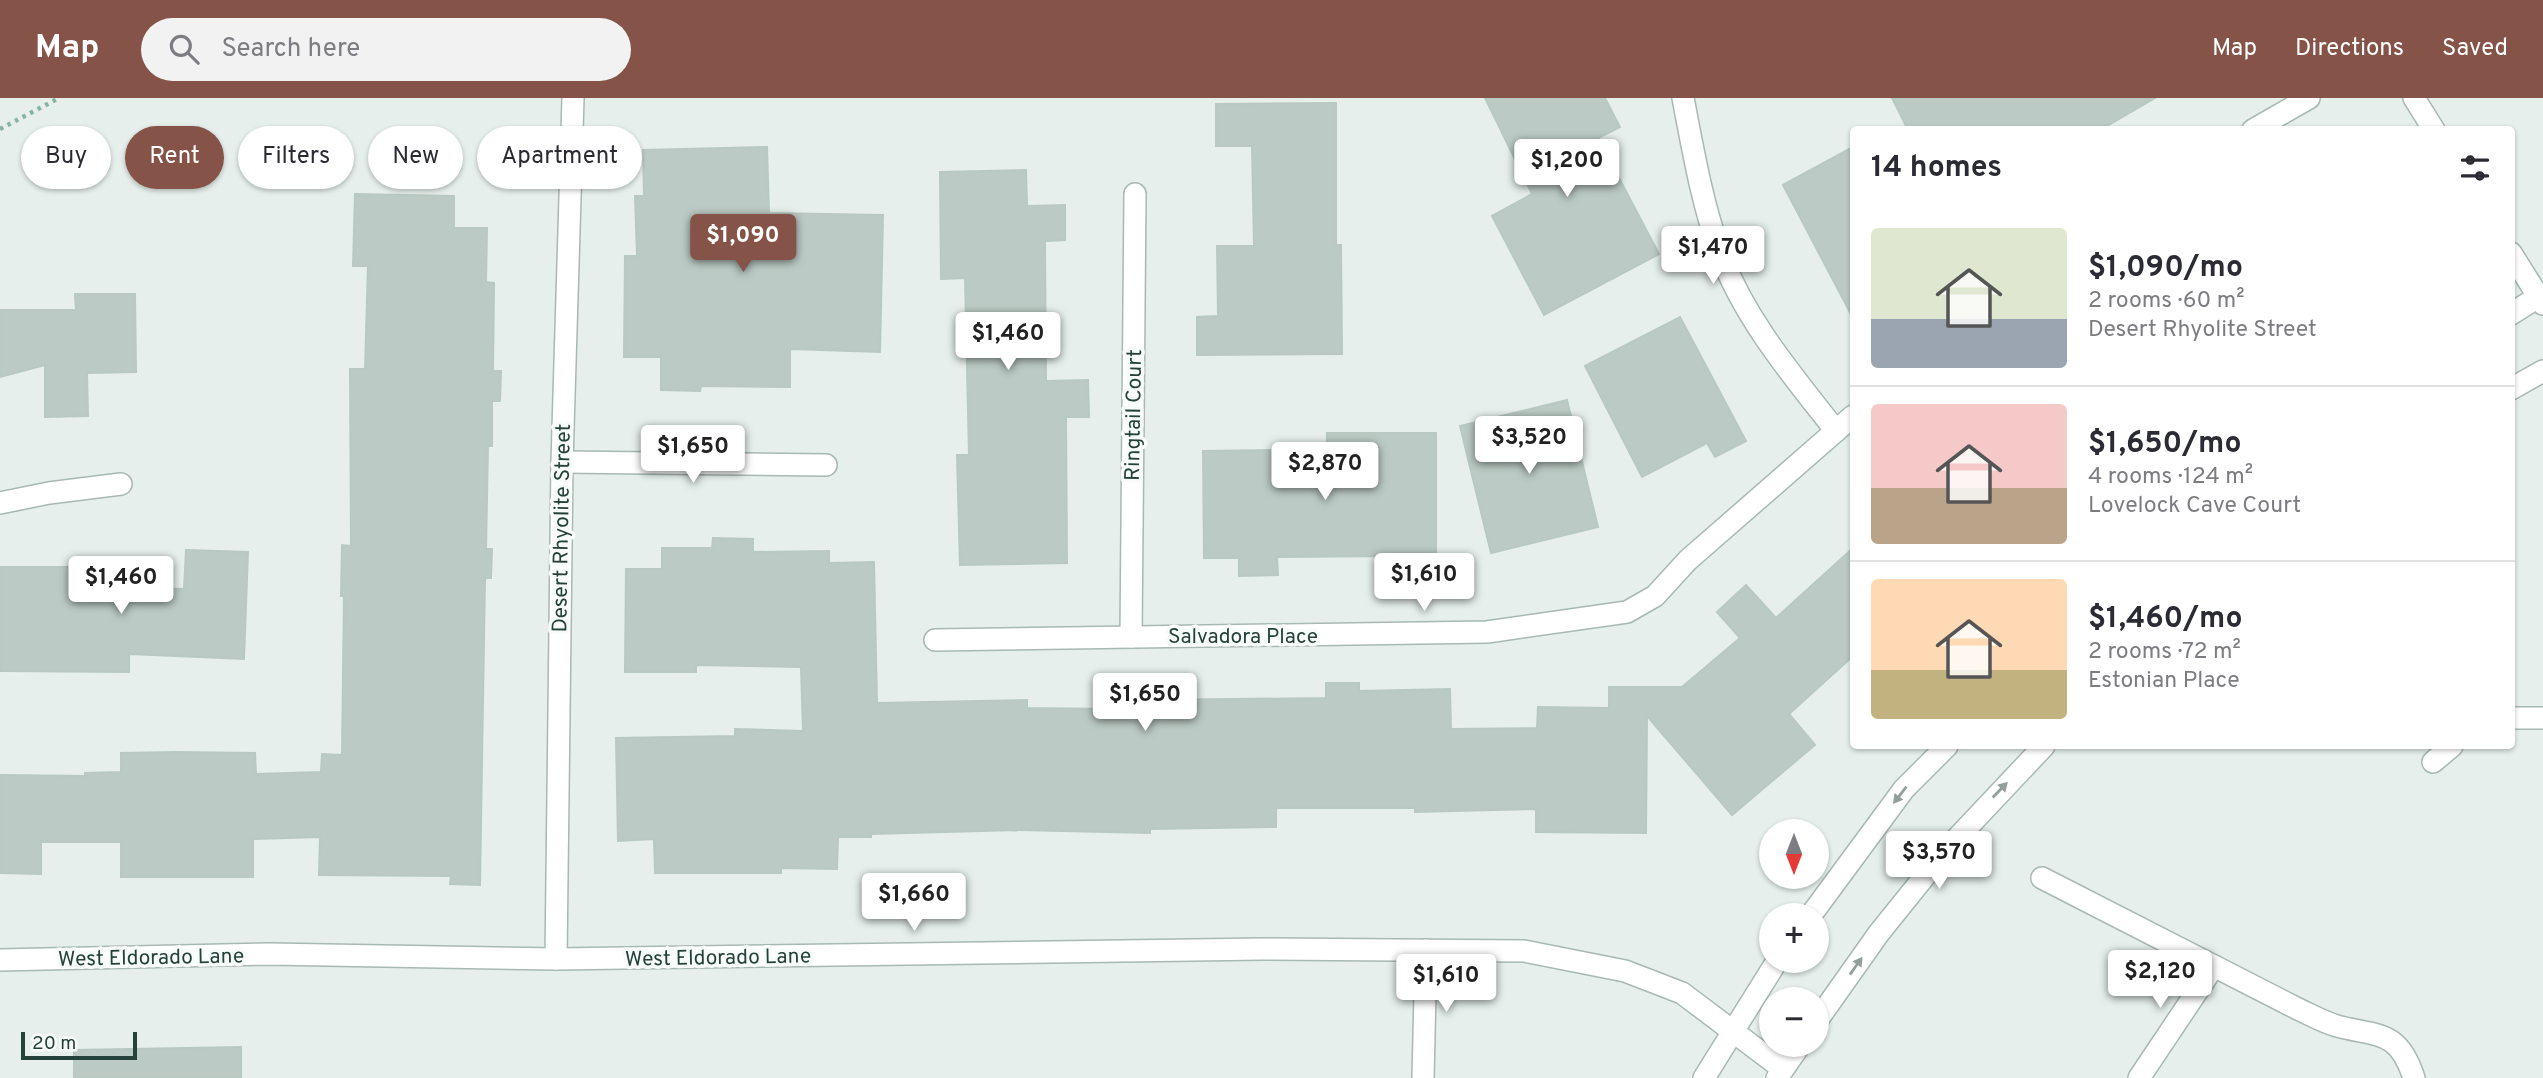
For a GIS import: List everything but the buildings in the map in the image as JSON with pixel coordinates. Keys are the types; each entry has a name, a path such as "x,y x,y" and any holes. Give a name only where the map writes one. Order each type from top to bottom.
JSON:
{"street":[{"name":"Desert Rhyolite Street","path":"556,959 562,462 573,98"},
{"path":"1683,98 1703,200 1721,255 1744,304 1836,431"},
{"path":"2260,126 2309,98"},
{"path":"2414,98 2432,126"},
{"name":"Ringtail Court","path":"1131,637 1135,194"},
{"path":"2515,259 2541,298 2515,312"},
{"path":"2515,387 2543,371"},
{"name":"Salvadora Place","path":"935,640 1487,632 1627,612 1655,596 1688,560 1850,419"},
{"path":"562,462 825,465"},
{"path":"0,503 49,493 121,484"},
{"path":"2515,718 2543,718"},
{"path":"1820,903 1904,789 1944,749"},
{"path":"1829,1004 1879,933 1945,851 2041,749"},
{"path":"2433,762 2448,749"},
{"path":"2042,878 2337,1026 2367,1030 2388,1039 2411,1069"},
{"path":"1423,1078 1426,950"},
{"name":"West Eldorado Lane","path":"0,960 270,954 556,959 1524,951 1625,971 1682,993 1732,1029 1780,1073"},
{"path":"2139,1078 2214,966"},
{"path":"1704,1078 1769,973"},
{"path":"1780,1073 1791,1057"}],"path":[{"path":"0,129 59,98"}]}
